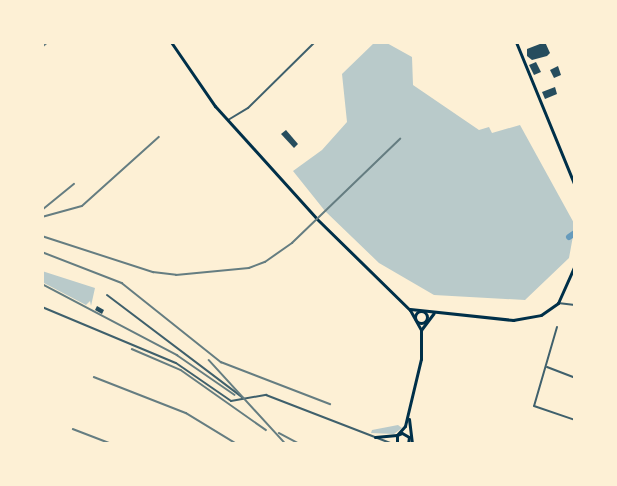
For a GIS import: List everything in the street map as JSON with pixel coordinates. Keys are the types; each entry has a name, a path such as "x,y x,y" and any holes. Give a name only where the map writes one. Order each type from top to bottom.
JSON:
{"main road":[{"path":"171,42 201,88 228,120 317,219 409,309 416,320 421,330 421,359 409,417 410,444"},
{"path":"516,42 575,186"},
{"path":"409,309 513,320 541,315 558,303 575,265"},
{"path":"416,320 416,314 422,311"},
{"path":"422,311 426,321"},
{"path":"421,330 434,313"},
{"path":"416,320 426,321"},
{"path":"395,444 397,435 409,417"},
{"path":"375,438 405,433 410,439"}],"street":[{"path":"228,120 248,108 315,42"},
{"path":"107,295 243,398"},
{"path":"558,303 575,305"},
{"path":"42,307 176,363 231,401 266,395 395,444"},
{"path":"556,327 534,406 575,420"},
{"path":"546,366 575,378"}],"shaded area":[{"path":"375,42 385,42 412,57 413,85 479,130 489,127 492,133 520,125 575,225 569,258 525,300 434,295 379,263 325,211 293,171 322,150 347,122 342,74"},
{"path":"42,271 95,288 91,306 90,301 86,305 42,282"},
{"path":"398,425 402,428 394,434 371,433 372,430"}],"building":[{"path":"545,42 550,53 547,56 532,60 527,56 527,49"},
{"path":"536,62 541,72 534,75 529,65"},
{"path":"558,66 561,75 554,78 550,70"},
{"path":"555,87 557,94 545,99 542,92"},
{"path":"286,130 298,144 294,148 281,134"},
{"path":"97,306 104,310 102,314 95,310"}],"waterway":[{"path":"569,237 575,233"}],"railway":[{"path":"42,47 48,42"},
{"path":"42,217 82,206 159,137"},
{"path":"42,236 153,272 176,275 249,268 265,262 292,243 400,139"},
{"path":"42,210 74,184"},
{"path":"42,252 122,283 221,362 330,404"},
{"path":"42,284 177,355 235,395"},
{"path":"132,349 181,370 266,430"},
{"path":"209,360 286,444"},
{"path":"94,377 186,413 237,444"},
{"path":"73,429 112,444"},
{"path":"279,433 300,444"}]}
